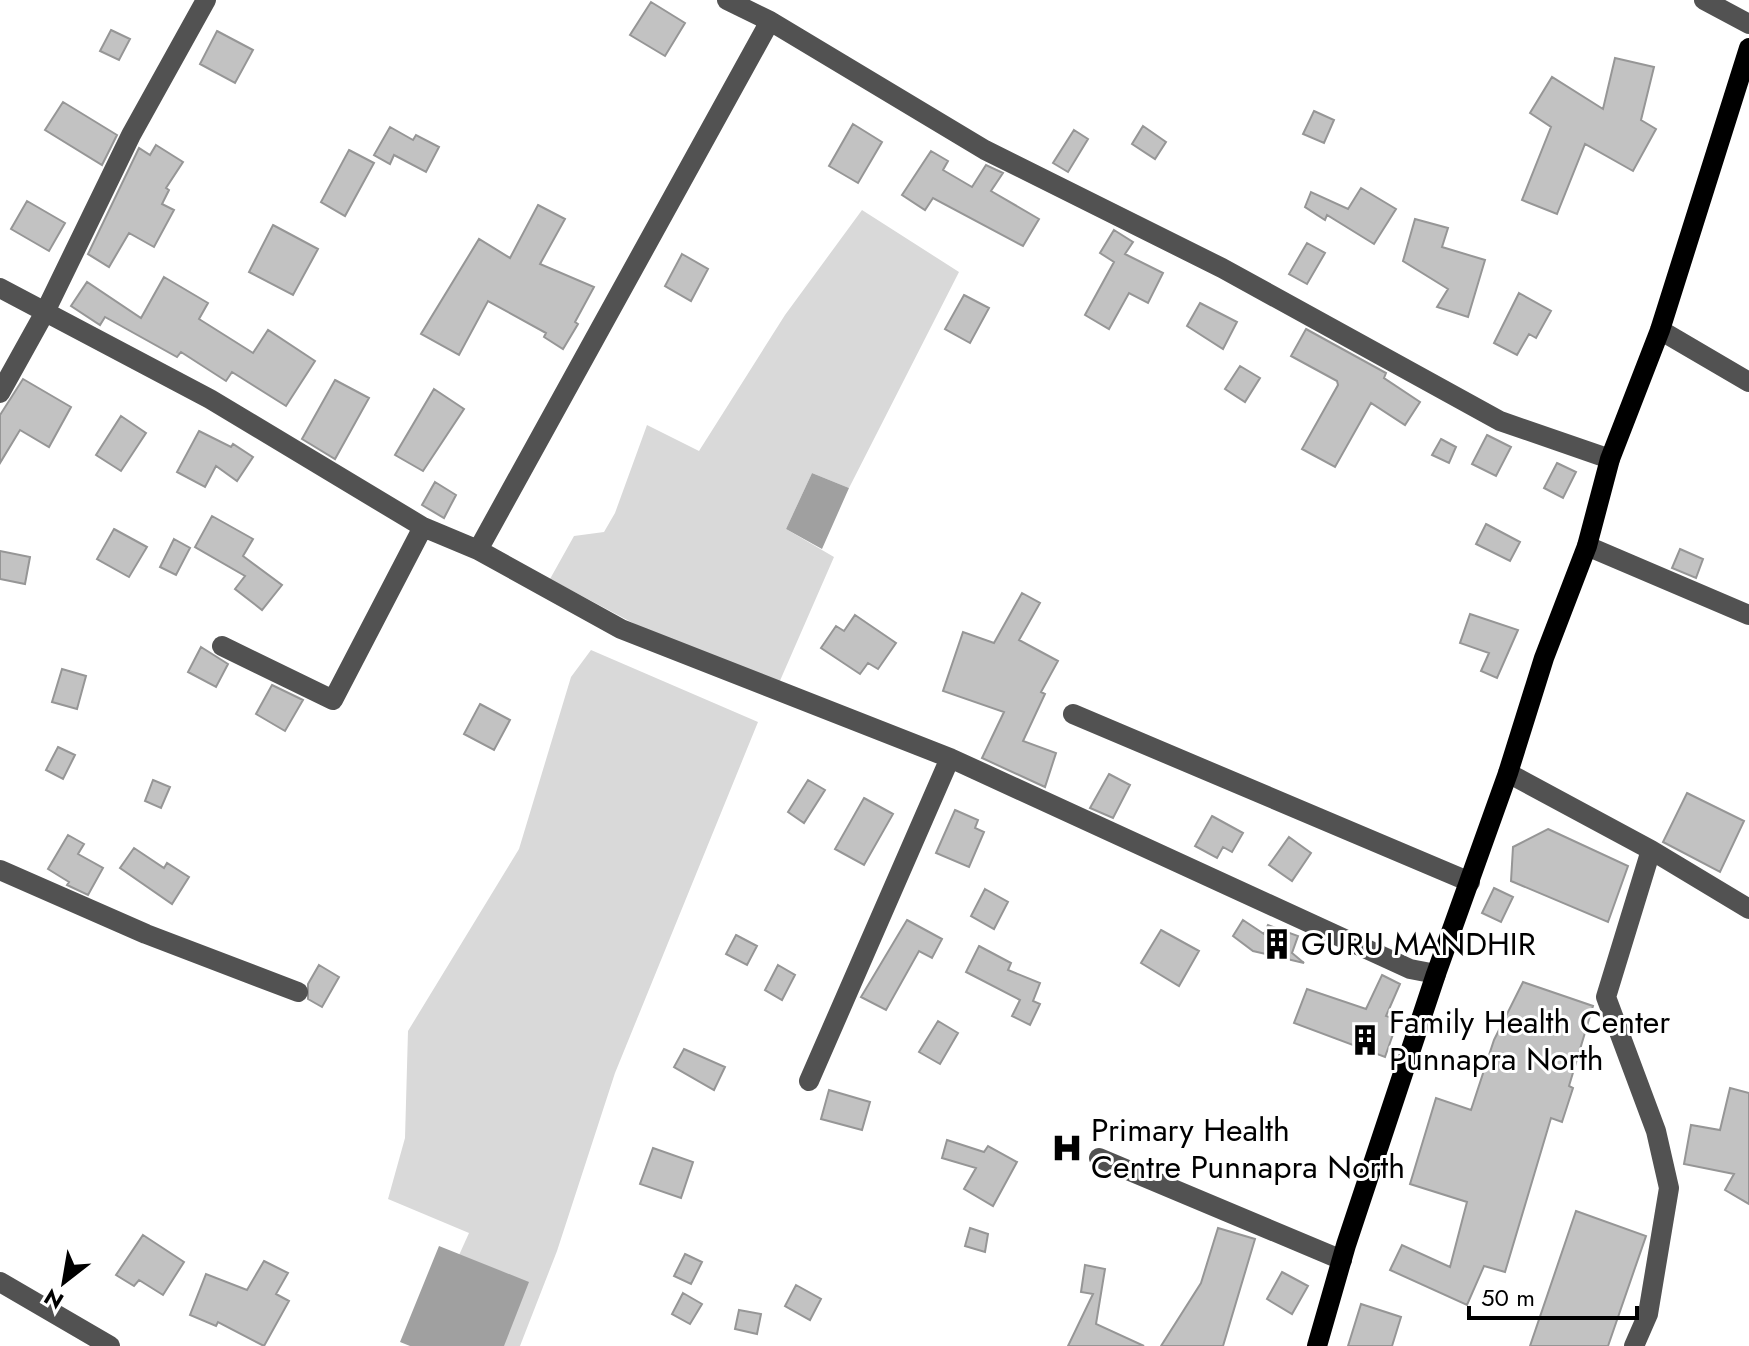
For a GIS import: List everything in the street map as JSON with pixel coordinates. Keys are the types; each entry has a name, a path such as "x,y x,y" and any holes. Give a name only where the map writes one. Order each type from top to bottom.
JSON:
{"main road":[{"path":"1317,1346 1436,974 1508,773 1544,658 1587,546 1610,459 1660,330 1749,48"}],"street":[{"path":"0,393 45,312 131,135 206,0"},
{"path":"727,0 770,21 985,150 1222,268 1500,421 1610,459"},
{"path":"1704,0 1749,24"},
{"path":"478,550 770,21"},
{"path":"0,288 210,399 423,527 478,550 621,629 950,758 1410,969 1436,974"},
{"path":"1660,330 1749,382"},
{"path":"222,646 333,700 423,527"},
{"path":"1587,546 1749,615"},
{"path":"1073,714 1470,882"},
{"path":"809,1081 950,758"},
{"path":"1508,773 1651,850 1749,909"},
{"path":"1634,1346 1648,1314 1669,1188 1656,1131 1606,997 1651,850"},
{"path":"0,870 146,934 298,992"},
{"path":"1099,1158 1342,1260"},
{"path":"0,1282 110,1346"}],"shaded area":[{"path":"862,210 959,272 849,488 812,473 786,529 834,557 779,683 648,631 550,579 574,536 604,532 615,513 647,425 699,451 785,315"},
{"path":"812,473 849,488 822,549 786,529"},
{"path":"591,650 758,722 615,1073 557,1251 520,1346 418,1346 469,1233 388,1199 405,1138 408,1031 519,849 571,677"},
{"path":"439,1246 529,1282 504,1346 410,1346 400,1342"}],"building":[{"path":"651,2 685,23 665,56 630,35"},
{"path":"111,30 130,39 119,60 100,51"},
{"path":"217,31 253,50 235,83 200,64"},
{"path":"1615,58 1654,67 1641,120 1656,129 1633,171 1585,144 1557,214 1522,200 1551,127 1530,113 1552,77 1603,109"},
{"path":"63,102 117,135 102,165 45,130"},
{"path":"1314,111 1334,120 1324,143 1303,134"},
{"path":"853,124 882,142 858,183 829,166"},
{"path":"1143,126 1166,142 1155,159 1132,144"},
{"path":"390,127 413,140 416,135 439,147 426,172 394,155 390,164 374,155"},
{"path":"1074,130 1088,139 1068,172 1053,163"},
{"path":"156,145 183,162 166,188 169,190 162,204 174,210 154,247 129,233 109,267 88,254 139,148 150,155"},
{"path":"349,150 374,163 345,216 321,202"},
{"path":"931,151 948,161 943,170 972,187 986,165 1003,173 991,191 1039,219 1023,246 933,198 925,210 902,195"},
{"path":"1361,188 1396,209 1374,244 1327,215 1325,220 1305,207 1311,192 1348,209"},
{"path":"27,201 65,223 49,251 11,229"},
{"path":"538,205 565,219 540,264 594,287 563,349 544,337 546,333 488,301 459,355 421,334 479,239 510,258"},
{"path":"1415,219 1448,228 1442,247 1485,260 1468,317 1437,307 1448,289 1403,261"},
{"path":"273,225 318,249 293,295 249,272"},
{"path":"1114,230 1133,242 1125,254 1163,273 1148,303 1129,293 1109,329 1085,315 1114,262 1100,253"},
{"path":"1307,243 1325,253 1307,284 1289,274"},
{"path":"682,254 708,269 691,301 665,286"},
{"path":"164,277 208,303 199,319 253,353 268,330 315,361 286,406 232,372 226,381 181,352 177,357 105,317 100,325 71,306 87,282 141,318"},
{"path":"1519,293 1551,311 1536,338 1529,334 1517,355 1494,343"},
{"path":"964,295 989,308 970,343 945,329"},
{"path":"1200,303 1237,322 1223,349 1187,326"},
{"path":"1306,329 1386,373 1384,378 1420,402 1405,425 1371,403 1335,467 1302,449 1338,385 1337,381 1291,356"},
{"path":"1240,366 1260,378 1245,402 1225,389"},
{"path":"23,379 71,407 49,447 20,430 0,463 0,415"},
{"path":"335,380 369,398 335,459 302,439"},
{"path":"434,389 464,409 423,471 395,455"},
{"path":"121,416 146,433 121,471 96,455"},
{"path":"199,431 231,447 233,444 253,457 237,481 216,466 205,487 177,472"},
{"path":"1487,435 1511,447 1496,476 1472,464"},
{"path":"1441,439 1456,447 1449,463 1432,455"},
{"path":"1557,463 1576,472 1563,498 1544,488"},
{"path":"435,482 456,495 444,518 422,505"},
{"path":"212,516 253,539 243,556 282,585 262,610 235,589 245,576 195,547"},
{"path":"1486,524 1520,542 1510,561 1476,544"},
{"path":"114,529 147,547 129,577 97,559"},
{"path":"174,539 190,548 176,575 160,567"},
{"path":"1680,549 1703,559 1696,578 1672,568"},
{"path":"0,551 30,557 25,584 0,579"},
{"path":"1022,593 1040,603 1019,640 1058,661 1041,692 1045,694 1023,741 1056,753 1045,787 982,758 1004,712 943,691 963,632 994,643"},
{"path":"1470,614 1518,630 1497,678 1481,671 1489,653 1460,643"},
{"path":"855,615 896,643 878,669 868,663 860,674 821,648 836,626 844,631"},
{"path":"201,647 228,664 216,687 188,672"},
{"path":"62,669 86,676 77,709 52,702"},
{"path":"272,685 303,700 285,731 256,714"},
{"path":"480,704 510,720 494,750 464,734"},
{"path":"58,747 75,755 63,779 46,770"},
{"path":"1109,774 1130,785 1113,818 1090,808"},
{"path":"153,780 170,787 161,808 145,801"},
{"path":"808,780 825,790 804,823 788,812"},
{"path":"1687,793 1744,821 1720,872 1663,842"},
{"path":"864,798 893,814 864,865 835,849"},
{"path":"955,810 978,820 975,828 984,832 969,867 936,853"},
{"path":"1212,816 1243,833 1232,852 1223,847 1217,858 1195,846"},
{"path":"1548,829 1628,866 1608,922 1511,881 1513,847"},
{"path":"68,835 84,844 78,854 103,868 88,895 67,885 69,882 48,869"},
{"path":"1289,837 1311,853 1292,881 1269,865"},
{"path":"134,848 164,868 167,863 189,877 172,904 120,868"},
{"path":"1494,888 1513,897 1501,922 1482,913"},
{"path":"985,889 1008,902 994,929 971,916"},
{"path":"907,920 942,939 932,958 919,951 886,1010 861,997"},
{"name":"GURU MANDHIR","path":"1243,920 1264,934 1268,925 1298,936 1292,953 1304,963 1253,951 1233,936"},
{"path":"1161,930 1199,951 1179,986 1141,963"},
{"path":"736,935 757,946 747,965 726,954"},
{"path":"979,946 1011,963 1008,970 1040,983 1033,1001 1040,1004 1030,1025 1012,1016 1020,1000 966,972"},
{"path":"319,965 339,977 322,1007 308,999 308,984"},
{"path":"778,965 795,975 782,1000 765,990"},
{"name":"Family Health Center Punnapra North","path":"1382,975 1400,984 1386,1016 1398,1020 1385,1057 1294,1023 1307,989 1366,1009"},
{"path":"1523,982 1593,1006 1569,1086 1573,1088 1562,1122 1551,1118 1505,1272 1484,1266 1467,1305 1390,1270 1402,1245 1450,1267 1467,1202 1410,1184 1436,1098 1471,1110 1494,1040"},
{"path":"938,1021 958,1033 940,1064 919,1052"},
{"path":"684,1049 725,1067 714,1090 674,1067"},
{"path":"1730,1088 1749,1093 1749,1204 1725,1190 1734,1174 1684,1164 1691,1125 1720,1130"},
{"path":"829,1090 870,1102 862,1130 821,1119"},
{"path":"947,1140 984,1152 988,1146 1017,1162 993,1206 964,1189 976,1168 942,1158"},
{"path":"653,1148 693,1162 681,1198 640,1184"},
{"path":"1576,1211 1646,1236 1608,1346 1530,1346"},
{"path":"970,1228 988,1234 985,1252 965,1246"},
{"path":"1218,1228 1255,1239 1223,1346 1161,1346 1201,1283"},
{"path":"143,1235 184,1262 163,1295 139,1280 134,1286 116,1275"},
{"path":"685,1254 702,1262 691,1284 674,1276"},
{"path":"264,1261 288,1273 276,1294 289,1301 264,1346 218,1322 216,1326 190,1315 206,1274 247,1290"},
{"path":"1085,1265 1105,1269 1096,1324 1144,1346 1068,1346 1093,1294 1081,1292"},
{"path":"1282,1272 1308,1286 1292,1314 1267,1299"},
{"path":"796,1285 821,1299 810,1320 785,1306"},
{"path":"683,1293 702,1304 690,1324 672,1314"},
{"path":"1361,1304 1401,1317 1392,1346 1348,1346"},
{"path":"739,1310 761,1314 757,1334 735,1329"}],"place":[{"name":"GURU MANDHIR","path":"1277,944"},
{"name":"Family Health Center Punnapra North","path":"1365,1040"},
{"name":"Primary Health Centre Punnapra North","path":"1067,1148"}]}
